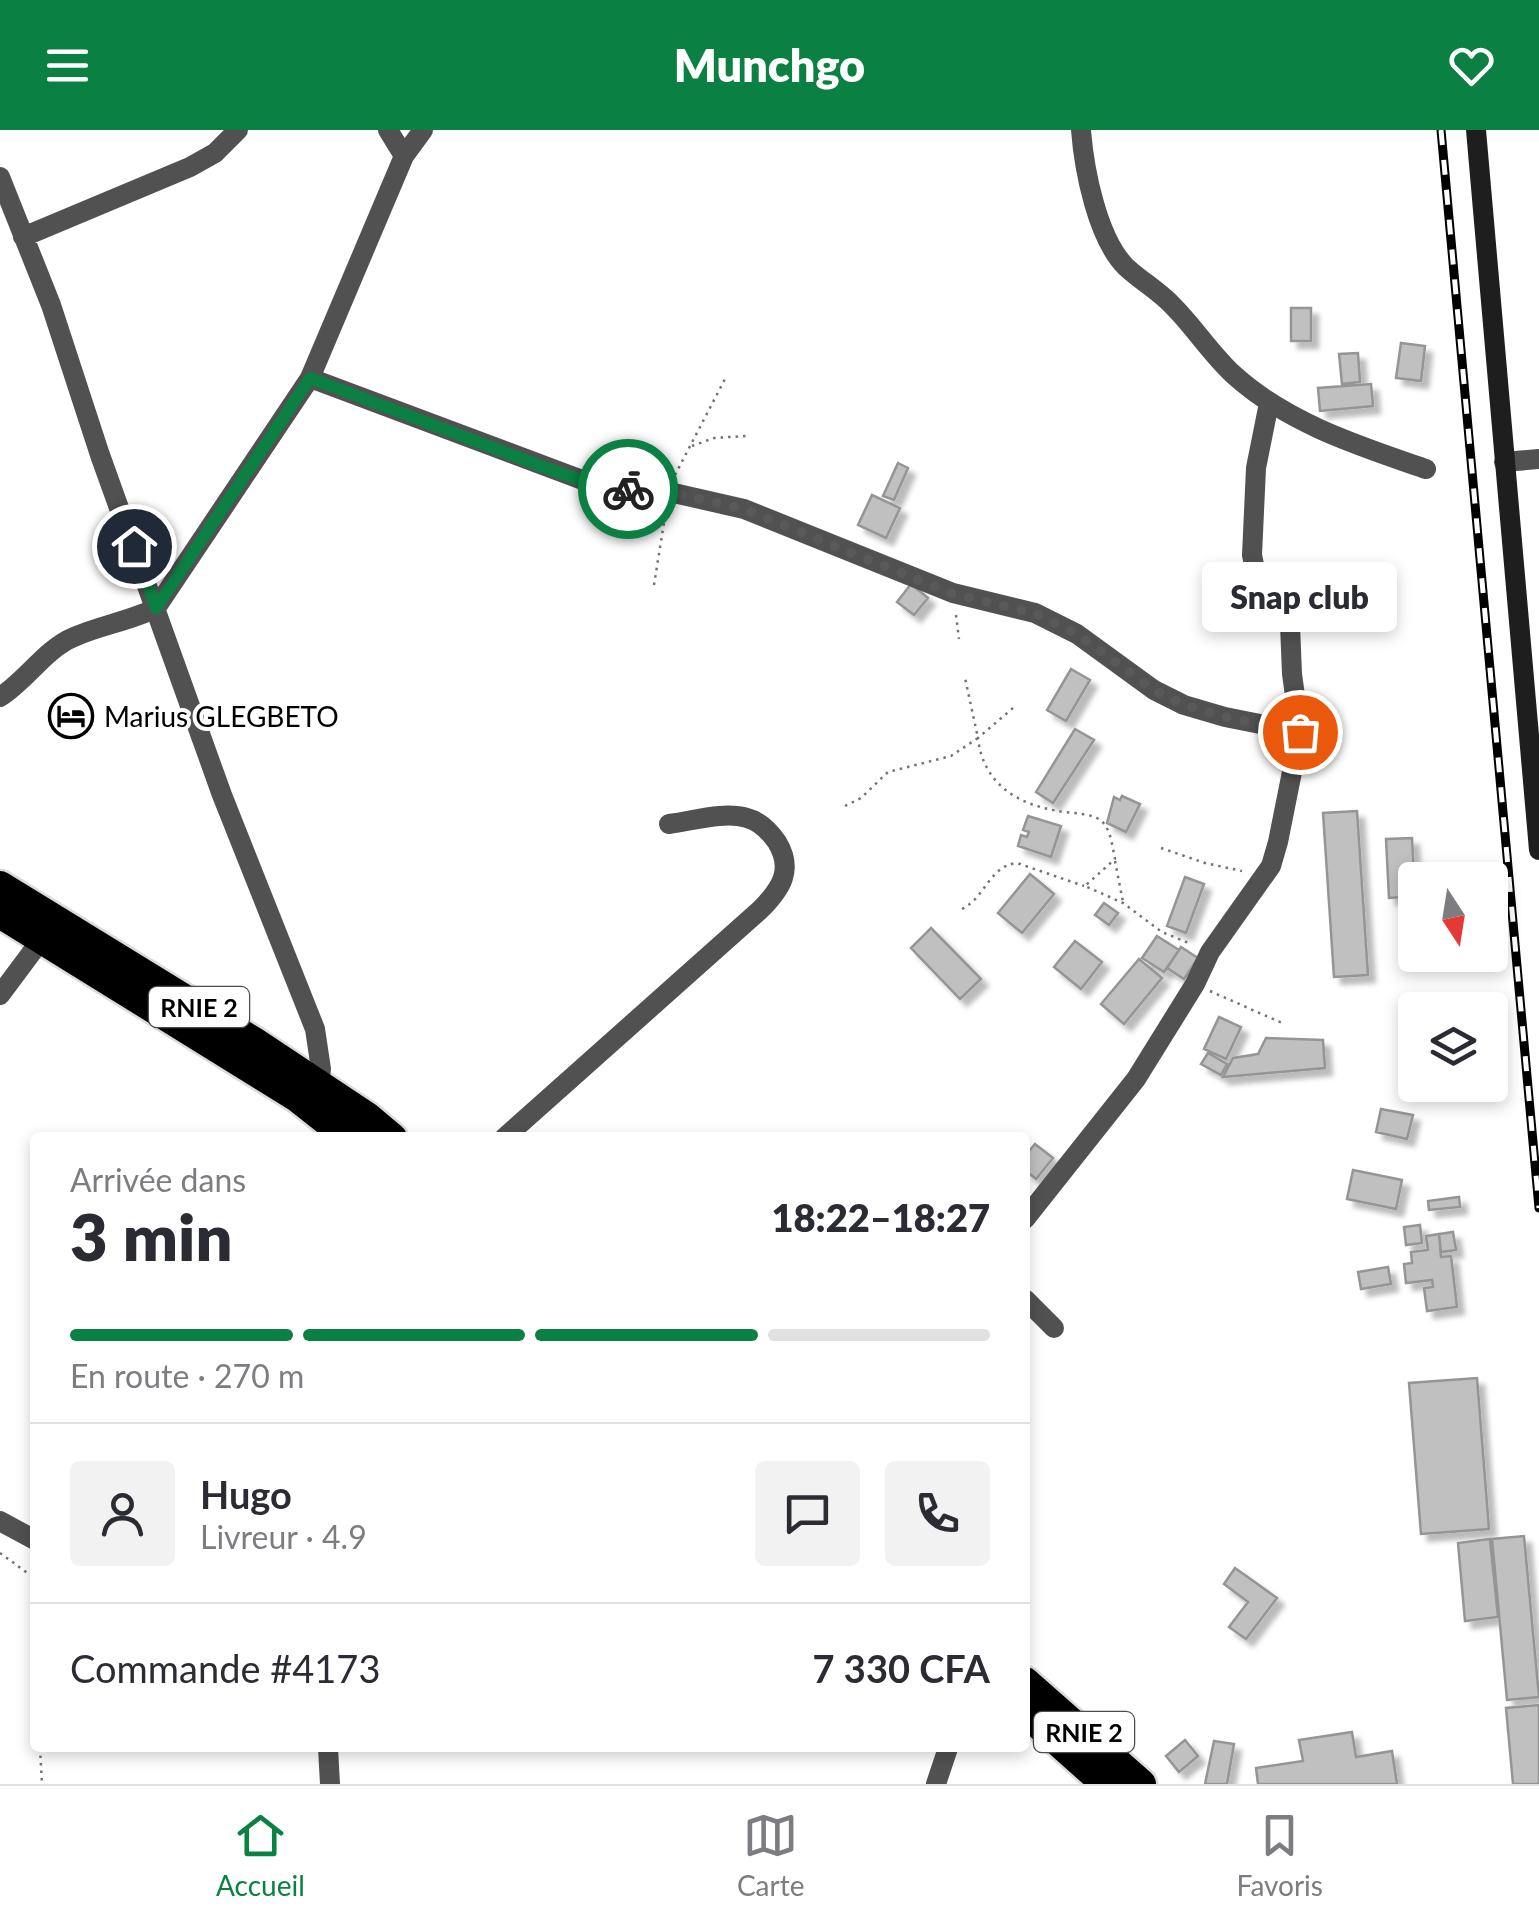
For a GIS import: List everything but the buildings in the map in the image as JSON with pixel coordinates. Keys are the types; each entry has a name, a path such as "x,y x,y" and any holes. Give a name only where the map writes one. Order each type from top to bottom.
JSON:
{"highway":[{"name":"RNIE 2","path":"0,886 171,989 315,1096 345,1132"},
{"name":"RNIE 2","path":"0,913 381,1132"},
{"name":"RNIE 2","path":"1030,1688 1097,1765"},
{"name":"RNIE 2","path":"1030,1716 1097,1765 1141,1784"}],"street":[{"path":"23,236 190,167 216,152 238,130"},
{"path":"388,130 404,156"},
{"path":"0,696 73,637 134,620 156,608 310,378 404,156 423,130"},
{"path":"1081,130 1099,220 1108,242 1126,266 1176,309 1234,375 1269,403 1350,443 1426,470"},
{"path":"1476,130 1539,850"},
{"path":"0,177 51,305 222,796 315,1029 315,1096"},
{"path":"310,378 592,484 666,491 744,509 953,594 1035,613 1077,634 1154,690 1184,705 1300,732"},
{"path":"1030,1213 1136,1079 1195,984 1210,952 1271,866 1300,732 1290,625 1282,607 1256,576 1252,555 1256,468 1269,403"},
{"path":"1504,462 1539,459"},
{"path":"511,1132 760,910 784,881 784,853 772,834 752,818 719,817 670,824"},
{"path":"0,994 41,940"},
{"path":"1030,1304 1054,1328"},
{"path":"0,1520 30,1537"},
{"path":"328,1752 330,1784"},
{"path":"936,1784 947,1752"}],"path":[{"path":"654,585 666,491 726,379"},
{"path":"691,447 714,438 746,436"},
{"path":"953,594 959,638"},
{"path":"965,678 986,772 1005,790 1038,808 1096,818 1109,832 1123,903"},
{"path":"845,806 861,798 888,772 952,756 1014,708"},
{"path":"1161,848 1262,878"},
{"path":"1085,886 1115,859"},
{"path":"962,909 982,893 998,869 1017,863 1123,903 1162,932 1210,952"},
{"path":"1195,984 1282,1023"},
{"path":"0,1553 30,1575"},
{"path":"40,1752 42,1784"}],"railway":[{"path":"1441,130 1539,1208"}],"way so far":[{"path":"628,489 666,491 744,509 953,594 1035,613 1077,634 1154,690 1184,705 1300,732"}],"place":[{"name":"Marius GLEGBETO","path":"71,716"},
{"name":"Snap club","path":"1300,732"}],"route":[{"path":"134,546 156,608 310,378 546,468 592,484 628,489"}]}
